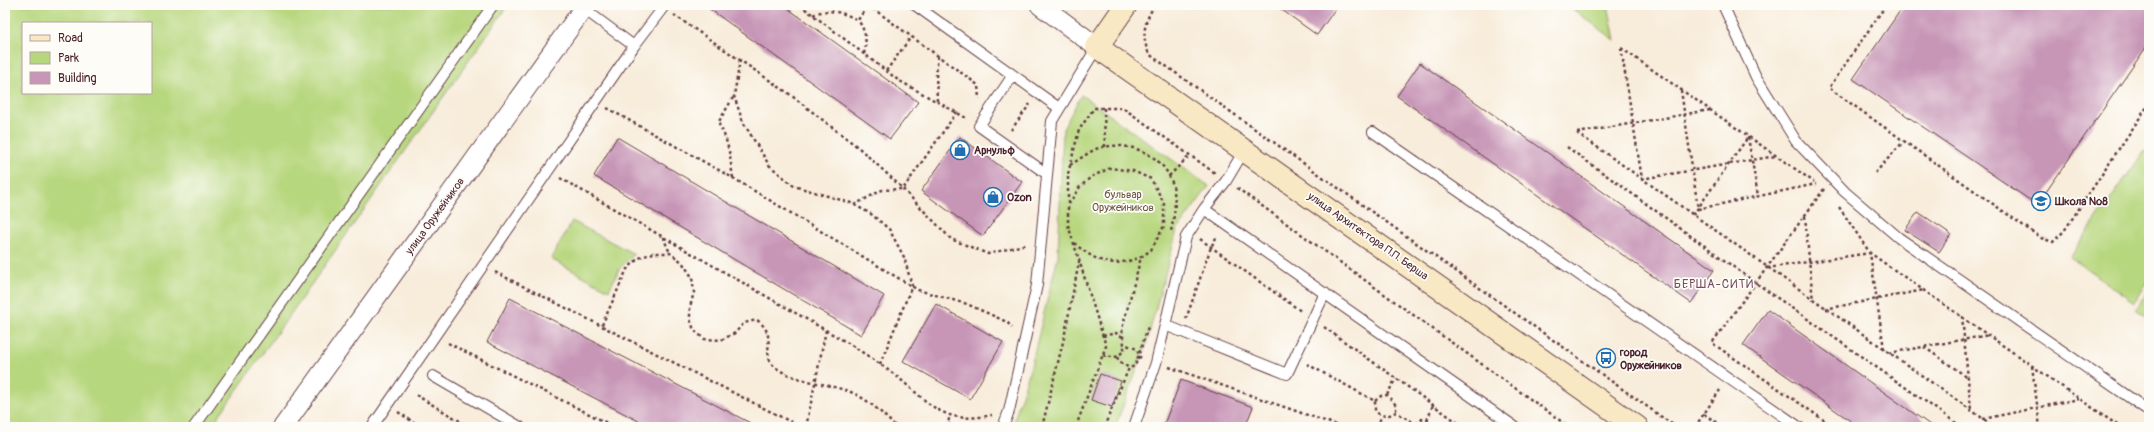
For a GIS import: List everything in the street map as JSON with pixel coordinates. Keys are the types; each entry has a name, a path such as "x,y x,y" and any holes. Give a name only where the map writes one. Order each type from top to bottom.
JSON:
{"street":[{"path":"1040,5 1097,47 1126,5"},
{"name":"улица Оружейников","path":"283,427 585,7"},
{"name":"улица Архитектора П.П. Берша","path":"1097,47 1245,149 1637,427"}],"lane":[{"path":"194,427 493,5"},
{"path":"915,5 1059,108"},
{"path":"1724,5 1756,76 1796,141 1845,192 1899,238 2149,411"},
{"path":"585,7 634,46"},
{"path":"372,427 634,46 668,9"},
{"path":"1003,427 1009,411 1037,285 1052,121 1097,47"},
{"path":"1013,75 979,126 1047,174"},
{"path":"1373,132 1799,427"},
{"path":"1134,427 1156,363 1186,238 1204,209 1226,181 1245,149"},
{"path":"1204,209 1515,427"},
{"path":"1165,325 1286,374 1325,293"},
{"path":"433,376 520,427"}],"path":[{"path":"800,5 898,80 957,112 979,126"},
{"path":"858,20 868,5 978,85 979,126"},
{"path":"1155,5 1144,28 1144,42 1149,54 1676,427"},
{"path":"1886,5 1829,88 2042,238 2053,242 2064,231 2149,104"},
{"path":"668,9 788,93 859,148 903,189 951,239 988,254 1041,240"},
{"path":"813,15 822,10 842,14 858,20 864,29 866,42 864,54"},
{"path":"886,71 911,36"},
{"path":"1642,180 1622,48 1816,184 1824,189 1825,187 1830,194"},
{"path":"937,101 936,73 938,56"},
{"path":"733,178 725,133 718,123 734,96 740,60"},
{"path":"1681,90 1698,209"},
{"path":"1002,142 1038,93"},
{"path":"734,96 742,122 769,165 794,186 854,205 871,214 889,230 904,257 912,286 880,364"},
{"path":"596,102 733,178 918,290 967,304 1007,322 1024,342"},
{"path":"1078,427 1078,420 1106,346 1068,225 1068,174 1079,130 1094,108 1123,108 1569,427"},
{"path":"1104,108 1105,148"},
{"path":"1710,110 1576,133 1995,427"},
{"path":"903,189 957,112"},
{"path":"1748,136 1758,196"},
{"path":"1693,215 1748,136"},
{"path":"1875,173 1904,141"},
{"path":"1567,147 1756,283 1962,427"},
{"path":"1070,165 1097,149 1131,148 1149,153 1160,163 1169,176 1174,190 1175,211 1171,236"},
{"path":"1169,176 1190,155"},
{"path":"1642,180 1776,156"},
{"path":"549,171 826,330 880,364 932,407 956,417 972,419 1009,411"},
{"path":"1698,209 1816,184"},
{"path":"854,205 882,190 903,189"},
{"path":"1824,189 1712,343 1834,427"},
{"path":"1834,200 1870,253 2120,427"},
{"path":"1805,215 1814,301"},
{"path":"1182,332 1211,247 1224,223"},
{"path":"1190,232 1464,427"},
{"path":"663,236 670,253 682,262 692,277 694,292 690,306 690,320 694,330 704,339 721,340 735,333 744,323 757,320 766,326 769,336 769,356 773,365 784,372 854,394 876,408 896,427"},
{"path":"1074,242 1093,258 1112,264 1126,262 1141,257"},
{"path":"602,325 627,269 639,258 653,253 670,253"},
{"path":"1767,268 1870,253"},
{"path":"1870,253 1884,350"},
{"path":"1042,427 1064,338 1079,261"},
{"path":"484,266 801,427"},
{"path":"1825,309 1925,290"},
{"path":"1962,316 1971,410"},
{"path":"1104,427 1129,368 1135,366 1149,325"},
{"path":"806,427 826,330"},
{"path":"1103,336 1116,333 1123,337"},
{"path":"1889,353 1989,335"},
{"path":"435,337 615,427"},
{"path":"1103,355 1113,358 1117,357 1124,350 1124,344"},
{"path":"1924,347 1968,377"},
{"path":"1117,357 1119,361 1129,368"},
{"path":"1294,358 1375,401"},
{"path":"1695,427 1740,362"},
{"path":"2032,366 2040,427"},
{"path":"1387,395 1396,378"},
{"path":"416,395 470,427"},
{"path":"1387,395 1392,399 1396,406 1396,412 1389,416 1381,416 1374,411 1375,401 1381,396 1387,395"},
{"path":"1983,419 2080,398"},
{"path":"387,405 421,427"},
{"path":"1427,420 1433,405"},
{"path":"1396,412 1416,425 1422,419 1427,420"},
{"path":"1704,414 1723,427"},
{"path":"950,415 947,425 959,427"},
{"path":"1378,427 1381,416"},
{"path":"1427,420 1432,427"}],"green space":[{"path":"5,5 508,5 211,427 5,427"},
{"path":"1567,5 1608,5 1615,40"},
{"name":"бульвар Оружейников","path":"1081,95 1209,186 1177,230 1146,345 1115,427 1012,427 1031,366 1058,256 1063,129"},
{"path":"2145,150 2149,153 2149,281 2134,302 2070,257"},
{"path":"572,221 634,254 620,268 609,290 551,259"},
{"path":"2149,290 2149,319 2136,309"}],"building":[{"path":"704,5 783,5 918,102 890,139"},
{"path":"1275,5 1338,5 1317,35"},
{"path":"1904,5 2149,5 2149,43 2037,205 1853,79"},
{"path":"1420,63 1714,270 1691,303 1397,96"},
{"path":"617,137 884,296 861,335 594,176"},
{"path":"960,137 1022,182 983,236 921,191"},
{"path":"1918,212 1951,234 1939,252 1905,230"},
{"path":"510,298 758,427 650,427 487,342"},
{"path":"936,304 1003,342 970,399 903,361"},
{"path":"1768,310 1933,427 1859,427 1743,345"},
{"path":"1100,374 1121,381 1112,407 1091,400"},
{"path":"1181,380 1253,407 1245,427 1163,427"}],"place":[{"name":"Арнульф","path":"960,150"},
{"name":"Ozon","path":"993,197"},
{"name":"Школа №8","path":"2041,201"},
{"name":"город Оружейников","path":"1606,358"}],"district":[{"name":"БЕРША-СИТИ","path":"1714,284"}]}
